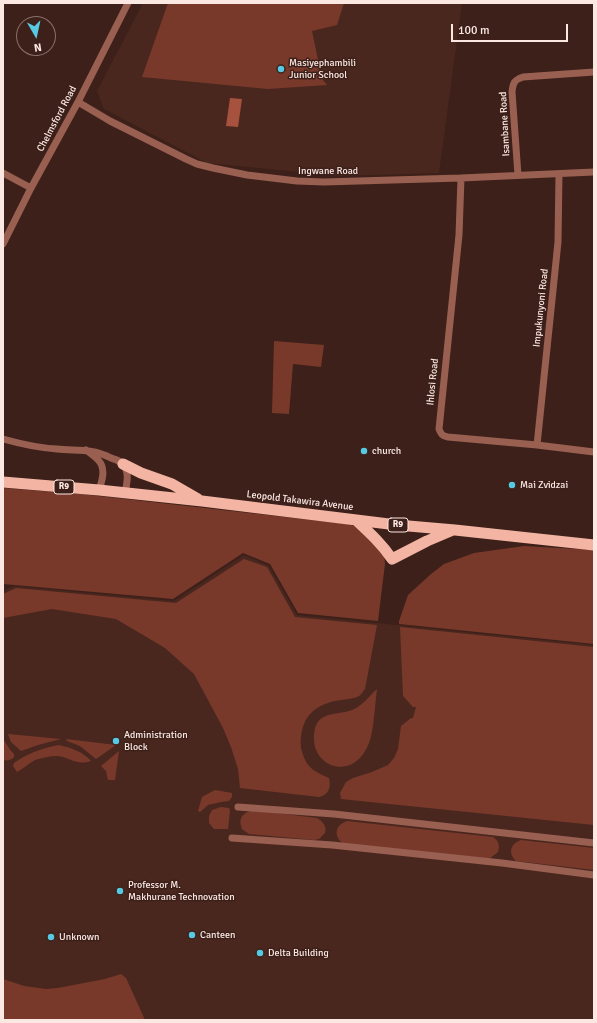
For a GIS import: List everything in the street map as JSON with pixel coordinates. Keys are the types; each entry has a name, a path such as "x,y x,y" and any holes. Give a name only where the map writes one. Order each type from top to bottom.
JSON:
{"highway":[{"path":"123,464 172,484 202,501"},
{"name":"Leopold Takawira Avenue","path":"3,482 99,490 397,525 594,545"},
{"path":"356,520 380,543 392,559 427,541 455,530"}],"street":[{"name":"Chelmsford Road","path":"3,244 128,3"},
{"name":"Isambane Road","path":"518,175 512,92 514,82 523,77 594,72"},
{"name":"Ingwane Road","path":"78,102 117,124 192,161 213,168 247,175 297,181 324,182 594,172"},
{"path":"3,173 31,188"},
{"name":"Impukunyoni Road","path":"537,445 558,242 559,174"},
{"name":"Ihlosi Road","path":"461,178 459,235 438,429 444,437 537,445 594,452"},
{"path":"3,439 31,446 95,451 105,455 123,464 126,470 127,478 125,493"},
{"path":"86,450 99,461 102,468 102,477 99,490"},
{"path":"238,807 334,814 594,843"},
{"path":"232,838 332,845 502,863 594,875"}],"shaded area":[{"name":"Masiyephambili Junior School","path":"143,3 462,3 439,173 341,176 207,163 104,109 97,91"},
{"path":"168,3 344,3 337,25 312,31 322,79 327,85 268,89 142,77"},
{"path":"230,98 242,99 238,127 226,126"},
{"path":"274,341 324,345 321,367 293,364 289,414 272,413"},
{"path":"3,488 81,494 347,524 361,528 384,554 385,564 378,621 298,613 270,564 243,553 173,599 3,584"},
{"path":"524,546 594,550 594,644 399,624 408,595 444,564 474,553"},
{"path":"244,555 269,566 297,615 594,645 594,1020 3,1020 3,591 14,586 174,601"},
{"path":"244,559 267,567 295,617 377,625 365,689 357,697 323,705 313,712 305,721 301,737 301,748 305,760 310,767 318,773 329,778 330,784 327,792 319,797 240,788 238,769 231,747 223,728 194,674 165,648 116,619 52,609 3,618 3,594 16,588 176,603"},
{"path":"400,627 594,647 594,825 341,799 340,793 346,782 388,765 394,758 398,749 401,726 413,718 416,707 413,707 403,696"},
{"path":"377,689 371,738 360,758 352,764 338,767 326,762 317,753 315,746 314,733 318,722 328,715 353,710 364,702"},
{"path":"8,734 61,739 21,751 11,742"},
{"path":"3,739 14,754 12,759 3,760"},
{"path":"66,739 116,745 96,759 80,746 67,741"},
{"path":"59,745 80,752 91,761 77,762 54,756 35,760 17,772 13,766 19,759 41,749"},
{"path":"119,751 115,780 108,780 106,771 101,766"},
{"path":"215,790 232,793 232,797 229,801 208,805 200,812 198,811 202,797"},
{"path":"221,807 229,808 230,811 228,829 214,829 209,823 209,816 212,810"},
{"path":"252,810 317,818 324,824 325,833 319,839 314,840 249,834 242,829 240,822 243,815"},
{"path":"347,821 493,837 498,842 499,850 489,859 342,843 337,836 337,830 340,825"},
{"path":"521,840 594,848 594,870 516,861 513,858 511,849 514,844"},
{"path":"121,974 126,978 145,1020 3,1020 3,979 24,986 46,989 105,979"}],"place":[{"name":"Masiyephambili Junior School","path":"281,69"},
{"name":"church","path":"364,451"},
{"name":"Mai Zvidzai","path":"512,485"},
{"name":"Administration Block","path":"116,741"},
{"name":"Professor M. Makhurane Technovation","path":"120,891"},
{"name":"Canteen","path":"192,935"},
{"name":"Unknown","path":"51,937"},
{"name":"Delta Building","path":"260,953"}]}
